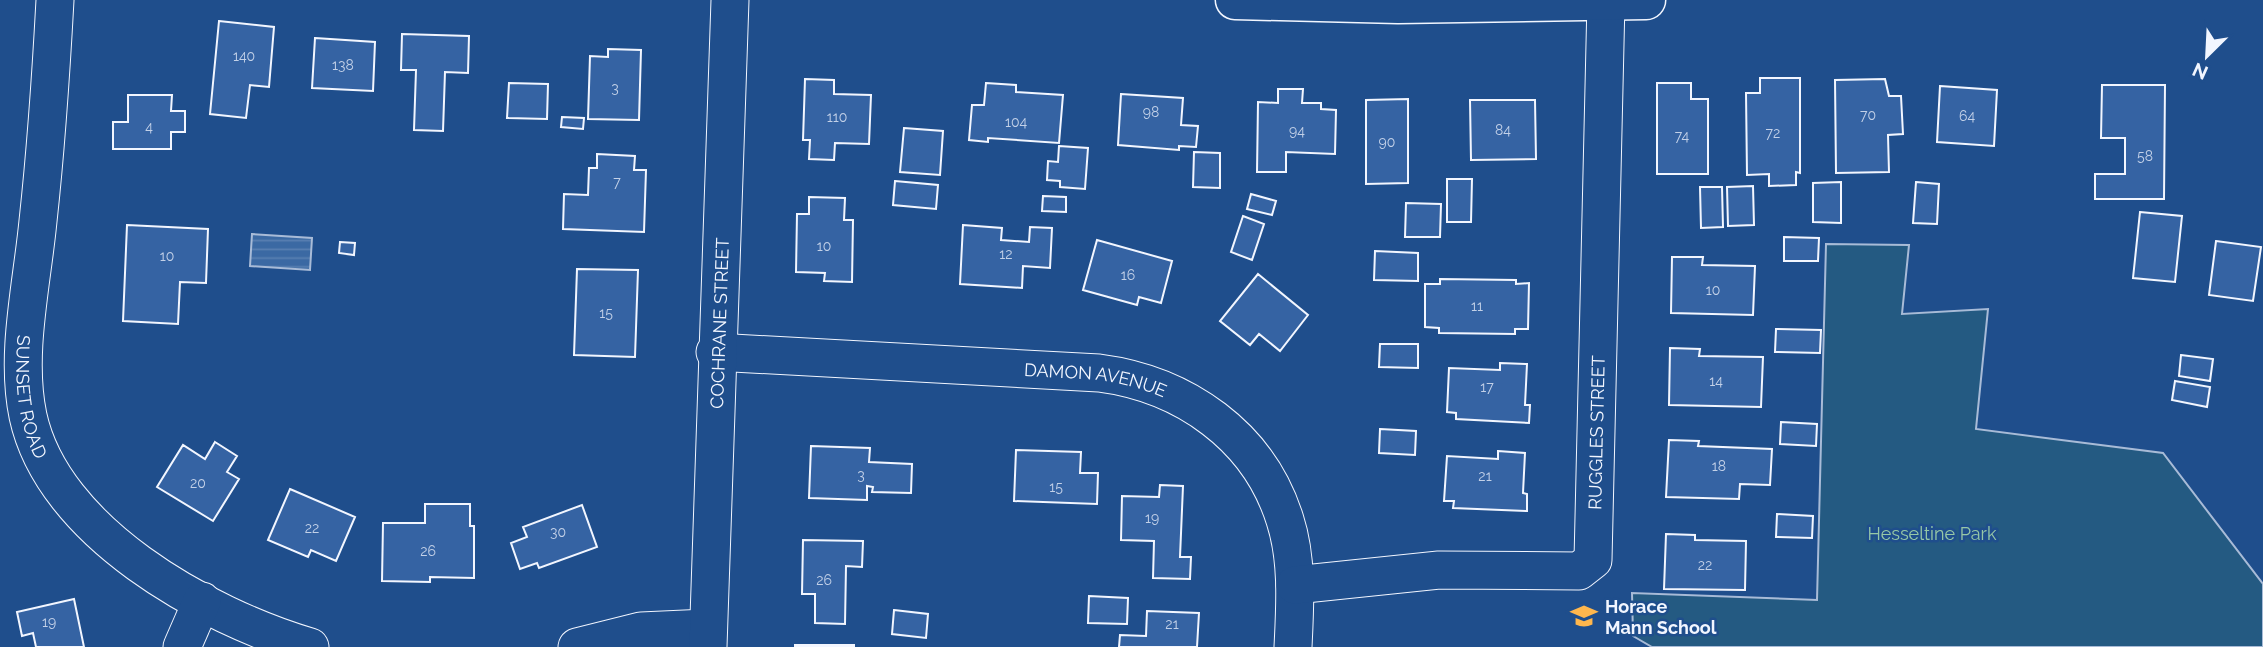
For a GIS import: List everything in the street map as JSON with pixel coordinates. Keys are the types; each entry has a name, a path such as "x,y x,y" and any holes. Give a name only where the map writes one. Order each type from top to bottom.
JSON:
{"street":[{"name":"SUNSET ROAD","path":"55,0 46,156 24,356 28,415 48,470 79,512 116,545 202,601 242,622 310,647"},
{"name":"COCHRANE STREET","path":"707,638 715,352 730,0"},
{"path":"1235,0 1398,4 1646,0"},
{"name":"RUGGLES STREET","path":"1295,585 1439,570 1580,571 1593,561 1605,0"},
{"name":"DAMON AVENUE","path":"715,352 1100,373 1161,387 1216,419 1258,465 1286,522 1295,585 1293,647"},
{"path":"182,647 202,601"},
{"path":"577,647 641,631 707,638"}],"green space":[{"name":"Hesseltine Park","path":"1826,244 1909,245 1902,314 1988,309 1976,429 2163,453 2263,584 2263,647 1652,647 1633,636 1632,593 1817,600"}],"shaded area":[{"path":"252,234 312,238 310,270 250,266"}],"building":[{"path":"219,21 274,27 269,87 250,85 246,118 210,114"},
{"path":"402,34 469,36 468,73 445,72 443,131 414,130 416,70 401,70"},
{"path":"315,38 375,42 373,91 312,88"},
{"path":"608,49 641,50 639,120 588,119 590,56 608,57"},
{"path":"1760,78 1800,78 1800,173 1796,172 1796,185 1769,186 1769,174 1747,175 1746,93 1760,93"},
{"path":"805,79 834,80 834,94 871,95 869,144 835,143 834,160 809,159 810,140 803,140"},
{"path":"1885,79 1889,96 1901,96 1903,134 1888,135 1889,172 1836,173 1835,80"},
{"path":"509,83 548,84 547,119 507,118"},
{"path":"986,83 1016,85 1016,92 1063,95 1059,143 988,138 988,142 969,140 972,105 984,105"},
{"path":"1657,83 1691,83 1691,99 1708,99 1708,174 1657,174"},
{"path":"2102,85 2165,85 2164,199 2095,199 2095,174 2125,174 2125,138 2101,138"},
{"path":"1940,86 1997,90 1994,146 1937,142"},
{"path":"1278,89 1303,89 1302,103 1321,103 1321,109 1336,110 1335,154 1286,152 1286,172 1257,172 1258,102 1278,103"},
{"path":"1121,94 1183,98 1181,125 1198,126 1196,147 1179,146 1179,150 1118,145"},
{"path":"128,95 172,95 171,111 185,111 185,132 171,132 171,149 113,149 113,122 128,122"},
{"path":"1408,99 1408,183 1366,184 1366,100"},
{"path":"1470,100 1535,100 1536,159 1471,160"},
{"path":"562,117 584,118 583,129 561,127"},
{"path":"904,128 943,131 940,175 900,172"},
{"path":"1059,146 1088,148 1085,189 1060,187 1060,181 1047,180 1048,161 1058,162"},
{"path":"1194,152 1220,153 1220,188 1193,187"},
{"path":"597,154 635,156 634,170 646,170 644,232 563,229 564,194 588,195 589,168 597,168"},
{"path":"1447,179 1472,179 1471,222 1447,222"},
{"path":"895,181 938,185 936,209 893,205"},
{"path":"1841,182 1841,223 1813,222 1813,183"},
{"path":"1916,182 1939,184 1937,224 1913,223"},
{"path":"1753,186 1754,225 1728,226 1727,187"},
{"path":"1700,187 1722,187 1723,227 1701,228"},
{"path":"1251,194 1276,201 1272,215 1247,209"},
{"path":"1043,196 1066,197 1066,212 1042,211"},
{"path":"809,197 845,198 844,220 853,220 852,282 824,281 825,273 796,272 797,214 809,214"},
{"path":"1406,203 1441,204 1440,237 1405,237"},
{"path":"2140,212 2182,216 2175,282 2133,278"},
{"path":"1243,216 1264,224 1252,260 1231,252"},
{"path":"127,225 208,229 206,283 180,282 178,324 123,321"},
{"path":"963,225 1002,228 1001,240 1029,242 1030,227 1052,228 1050,268 1023,266 1022,288 960,284"},
{"path":"1784,237 1819,238 1818,261 1784,261"},
{"path":"1097,240 1172,261 1161,303 1139,297 1137,305 1083,290"},
{"path":"2216,241 2261,247 2253,301 2209,295"},
{"path":"340,242 355,243 354,255 339,253"},
{"path":"1375,251 1418,253 1418,281 1374,280"},
{"path":"1672,257 1703,257 1702,265 1755,266 1753,315 1671,313"},
{"path":"577,269 638,270 635,357 574,355"},
{"path":"1258,274 1308,315 1280,351 1259,334 1250,345 1220,321"},
{"path":"1440,279 1516,280 1516,284 1529,283 1528,329 1515,329 1515,334 1439,333 1439,328 1425,327 1425,284 1440,284"},
{"path":"1776,329 1821,330 1820,353 1775,352"},
{"path":"1380,344 1418,344 1418,368 1379,367"},
{"path":"1670,348 1700,349 1699,356 1763,357 1761,407 1669,405"},
{"path":"2181,355 2213,359 2210,381 2179,376"},
{"path":"1500,363 1527,364 1525,405 1530,405 1529,423 1456,419 1456,413 1447,412 1449,368 1500,370"},
{"path":"2175,381 2210,387 2207,407 2172,400"},
{"path":"1781,422 1817,424 1816,446 1780,444"},
{"path":"1380,429 1416,431 1415,455 1379,453"},
{"path":"1669,440 1699,441 1698,446 1772,449 1770,485 1740,484 1739,499 1666,497"},
{"path":"215,442 237,456 227,472 239,479 213,521 157,487 183,445 205,459"},
{"path":"811,446 870,448 869,462 912,464 911,493 872,492 873,487 867,486 867,500 809,498"},
{"path":"1016,450 1081,452 1080,473 1098,473 1097,504 1014,501"},
{"path":"1498,451 1525,453 1523,493 1527,494 1527,511 1453,508 1454,501 1444,501 1447,456 1498,459"},
{"path":"1160,485 1183,486 1180,557 1191,557 1190,579 1153,578 1154,541 1121,540 1122,496 1159,497"},
{"path":"290,489 355,517 336,561 311,550 308,557 268,540"},
{"path":"425,504 470,504 470,526 474,526 474,578 430,577 430,582 382,581 383,523 425,523"},
{"path":"582,505 597,547 539,568 537,563 520,569 511,543 527,537 523,527"},
{"path":"1777,514 1813,516 1812,538 1776,537"},
{"path":"1666,534 1695,535 1695,540 1746,541 1745,590 1664,589"},
{"path":"803,540 863,541 862,567 846,566 845,624 815,623 815,594 802,594"},
{"path":"1089,596 1128,598 1127,624 1088,623"},
{"path":"74,599 84,647 36,647 33,633 22,636 17,612"},
{"path":"894,610 928,614 926,638 892,634"},
{"path":"1147,611 1199,613 1197,647 1119,647 1120,635 1146,636"},
{"path":"854,645 854,647 795,647"}],"place":[{"name":"Horace Mann School","path":"1584,616"}]}
